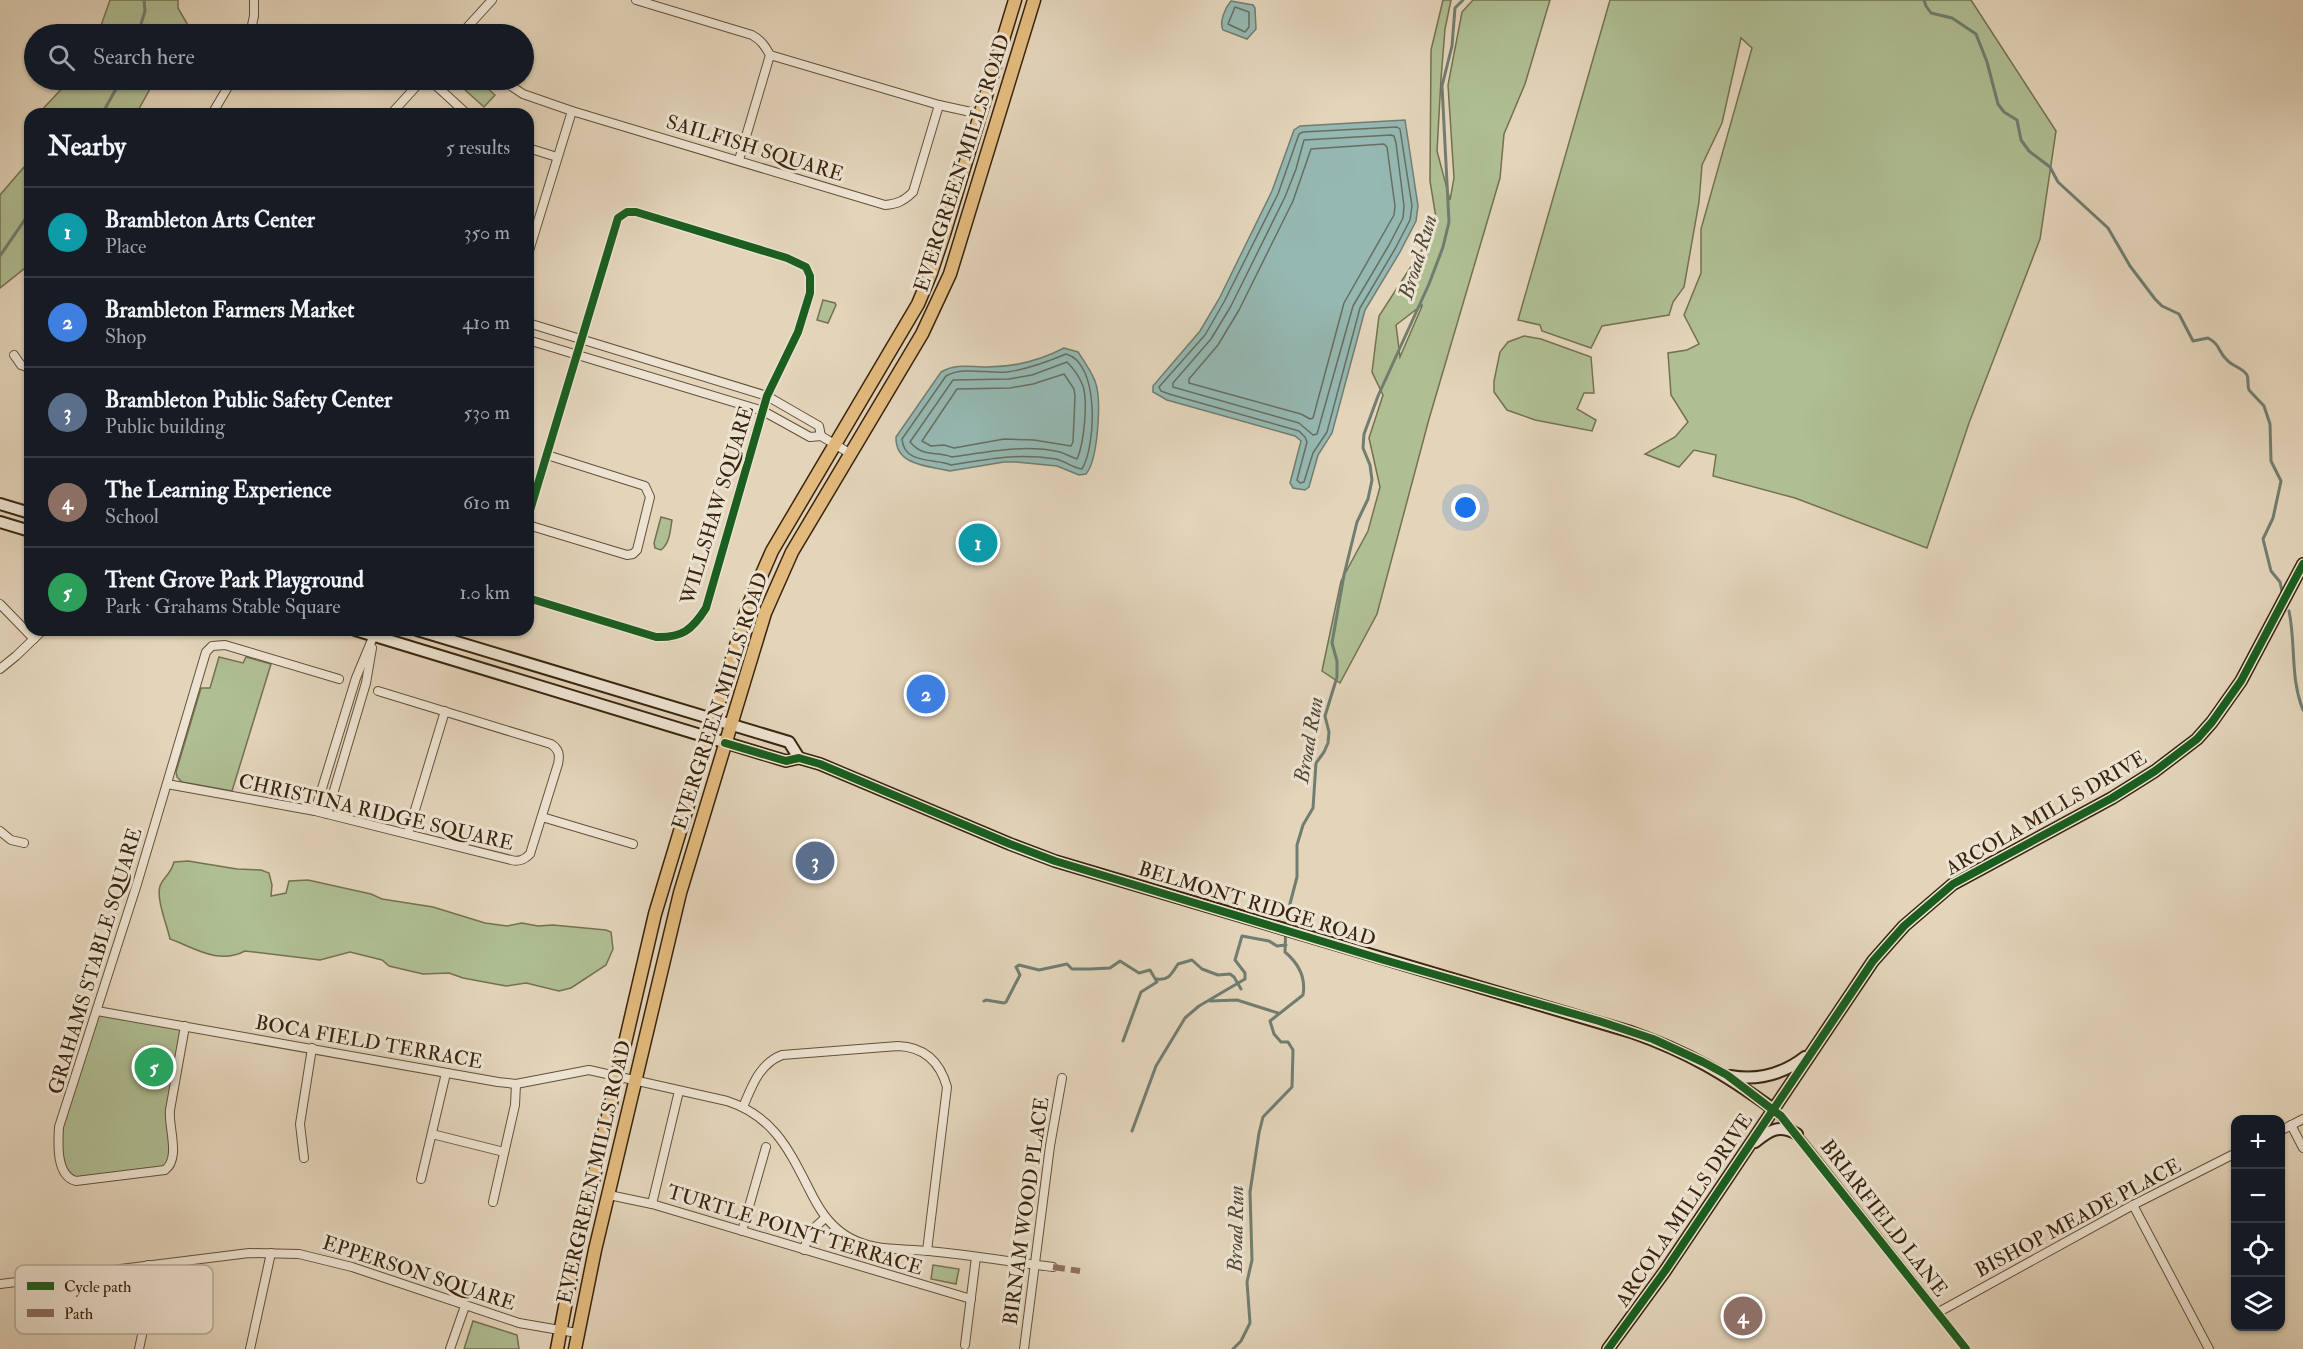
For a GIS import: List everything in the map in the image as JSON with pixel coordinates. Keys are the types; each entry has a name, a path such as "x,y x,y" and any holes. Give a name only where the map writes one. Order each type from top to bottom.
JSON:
{"main road":[{"name":"EVERGREEN MILLS ROAD","path":"557,1349 655,914 748,606 772,551 905,328 922,294 944,234 1015,0"},
{"name":"EVERGREEN MILLS ROAD","path":"575,1349 680,893 772,594 792,552 922,334 950,274 1034,0"}],"street":[{"path":"252,24 254,0"},
{"path":"470,24 492,0"},
{"path":"636,0 752,35 760,39 770,55 939,105 980,114"},
{"path":"739,160 770,55"},
{"path":"216,108 226,90"},
{"path":"396,108 413,90"},
{"path":"441,90 460,108"},
{"name":"SAILFISH SQUARE","path":"517,90 572,111 885,205 896,204 913,192 939,105"},
{"path":"534,234 572,111"},
{"path":"534,150 557,157"},
{"name":"WILLSHAW SQUARE","path":"534,600 656,637 670,638 684,633 696,624 706,609 767,396 798,332 811,284 806,267 800,263 636,212 622,214 618,218 581,340"},
{"path":"534,325 767,396 819,426 821,436"},
{"path":"534,497 581,340"},
{"path":"534,341 764,411 810,437 821,436 850,454"},
{"path":"14,356 24,366"},
{"path":"534,527 627,555 633,554 637,550 650,497 645,486 547,454"},
{"path":"0,504 24,511"},
{"path":"0,522 24,529"},
{"name":"ARCOLA MILLS DRIVE","path":"1608,1349 1665,1271 1874,961 1904,926 1953,884 2130,787 2163,766 2197,739 2241,681 2303,564"},
{"path":"0,604 24,629"},
{"path":"31,636 34,639"},
{"path":"0,669 37,636"},
{"path":"315,811 356,678 374,636"},
{"path":"327,814 366,682 374,636"},
{"name":"BELMONT RIDGE ROAD","path":"385,636 708,738 786,761 799,758 840,771 1031,853 1620,1028 1678,1050 1726,1076 1773,1109"},
{"name":"BELMONT RIDGE ROAD","path":"437,636 789,742 799,758"},
{"name":"GRAHAMS STABLE SQUARE","path":"185,1026 170,1110 173,1157 171,1165 165,1170 76,1181 66,1177 58,1140 59,1127 206,652 212,646 225,645 339,679"},
{"name":"CHRISTINA RIDGE SQUARE","path":"166,784 315,811 518,861 525,859 530,854 558,764 559,752 556,747 378,691"},
{"path":"408,833 445,711"},
{"path":"542,817 633,844"},
{"path":"0,831 11,840 24,843"},
{"name":"BOCA FIELD TERRACE","path":"96,1011 516,1084 589,1070 743,1107"},
{"path":"927,1251 947,1087 944,1074 931,1057 915,1048 898,1046 782,1055 767,1064 759,1072 743,1107 766,1124 785,1144 825,1218 845,1236 869,1246 893,1250 927,1251 1053,1267"},
{"path":"304,1158 300,1124 312,1048"},
{"path":"1726,1076 1749,1078 1775,1073 1798,1062 1810,1053"},
{"path":"420,1179 446,1073"},
{"name":"BIRNAM WOOD PLACE","path":"1024,1349 1050,1146 1062,1078"},
{"path":"493,1202 515,1105 516,1084"},
{"path":"652,1204 679,1090"},
{"name":"BRIARFIELD LANE","path":"1773,1109 1797,1134 1966,1349"},
{"path":"2285,1128 2303,1119"},
{"path":"2291,1125 2303,1148"},
{"path":"1748,1148 1776,1128 1784,1128 1797,1134"},
{"path":"432,1134 504,1152"},
{"path":"742,1231 766,1147"},
{"name":"BISHOP MEADE PLACE","path":"1937,1313 2133,1205 2231,1155"},
{"name":"TURTLE POINT TERRACE","path":"609,1195 652,1204 971,1299"},
{"path":"2133,1205 2209,1349"},
{"path":"804,1250 809,1233 825,1218"},
{"name":"EPPERSON SQUARE","path":"148,1265 249,1253 299,1254 319,1258 519,1323 577,1333"},
{"path":"250,1349 272,1253"},
{"path":"965,1345 976,1257"},
{"name":"EPPERSON SQUARE","path":"0,1284 15,1282"},
{"path":"450,1349 465,1306"},
{"path":"139,1349 142,1334"}],"green space":[{"path":"110,0 178,0 178,8 187,24 102,24"},
{"path":"1443,0 1451,0 1445,29 1437,151 1450,200 1454,178 1448,85 1462,12 1473,0 1550,0 1525,84 1504,134 1500,178 1429,419 1377,614 1340,683 1322,671 1341,581 1368,531 1380,487 1369,438 1383,395 1372,372 1379,316 1434,231 1436,218 1430,181 1431,50","holes":["1422,305 1400,357 1396,325"]},
{"path":"1610,0 1971,0 2056,131 2040,239 1969,423 1927,548 1795,498 1713,476 1716,455 1694,450 1679,467 1645,454 1675,437 1688,422 1671,395 1668,353 1687,350 1699,344 1684,315 1701,273 1701,229 1752,48 1741,38 1722,123 1702,165 1699,202 1684,287 1673,302 1669,315 1602,326 1591,348 1542,331 1540,325 1518,320"},
{"path":"61,90 149,90 139,108 44,108"},
{"path":"465,90 489,90 495,95 484,107"},
{"path":"24,167 24,269 0,288 0,195"},
{"path":"823,300 836,305 828,323 817,320"},
{"path":"1524,336 1541,339 1591,357 1594,393 1584,393 1577,409 1596,420 1592,431 1535,420 1507,410 1494,392 1500,352 1508,342"},
{"path":"661,517 672,520 668,540 661,550 655,548 654,543"},
{"path":"219,657 243,663 246,657 271,664 232,791 182,782 176,772 201,688 210,688"},
{"path":"188,861 269,873 272,885 271,896 286,893 289,881 308,880 371,894 382,899 433,907 485,923 507,926 522,923 606,930 611,932 613,949 606,965 571,988 559,991 526,983 506,986 449,973 423,974 389,966 382,960 350,952 320,960 245,951 235,955 216,956 170,939 161,905 160,886 174,862"},
{"path":"97,1011 185,1026 170,1110 173,1157 168,1168 76,1181 66,1177 58,1140"},
{"path":"933,1265 959,1269 956,1284 931,1279"},
{"path":"473,1321 517,1335 519,1349 464,1349"}],"water":[{"path":"1231,1 1253,5 1255,8 1256,29 1247,39 1223,30 1223,15"},
{"path":"1405,120 1418,206 1416,221 1365,310 1332,433 1318,455 1309,487 1305,490 1293,488 1290,483 1301,441 1295,436 1167,400 1153,392 1153,386 1200,331 1219,299 1272,191 1294,130 1300,126"},
{"path":"1064,348 1078,352 1092,374 1097,390 1098,429 1093,456 1086,474 1079,475 1057,466 1016,462 950,471 916,463 901,454 897,447 896,437 941,372 958,366 997,367 1017,364"}],"waterway":[{"path":"141,24 145,11 144,0"},
{"name":"Broad Run","path":"1233,1349 1241,1341 1250,1323 1247,1282 1252,1260 1250,1192 1259,1133 1263,1117 1292,1087 1293,1050 1288,1042 1281,1042 1274,1034 1270,1021 1303,995 1304,989 1300,971 1285,952 1286,919 1297,877 1297,845 1303,825 1313,808 1316,763 1328,743 1329,732 1325,716 1337,677 1337,661 1332,643 1344,575 1357,522 1368,499 1372,480 1370,465 1363,448 1364,434 1378,396 1429,284 1443,247 1449,222 1442,86 1452,46 1455,8 1463,0"},
{"path":"1924,0 1931,13 1952,18 1976,34 1987,62 1998,104 2004,112 2017,120 2021,140 2029,151 2050,167 2058,182 2108,228 2130,266 2155,299 2162,306 2179,314 2193,341 2208,338 2227,360 2247,375 2249,390 2264,406 2270,424 2271,461 2281,481 2273,518 2263,539 2271,571 2280,582 2282,591"},
{"path":"105,108 115,90"},
{"path":"0,256 24,221"},
{"path":"2289,611 2296,686 2303,710"},
{"path":"1132,1131 1156,1066 1185,1018 1199,1006 1245,979 1245,973 1235,960 1242,936 1269,941 1277,946 1286,945"},
{"path":"1157,979 1167,978 1178,964 1192,960 1202,969 1218,975 1230,974 1241,989"},
{"path":"984,1001 1006,1002 1020,975 1016,967 1019,965 1039,970 1067,964 1072,969 1090,969 1110,968 1120,961 1139,973 1150,970 1157,982 1141,992 1123,1041"},
{"path":"1210,1001 1237,1000 1278,1013"}],"marked path":[{"path":"1053,1267 1080,1271"}],"cycle path":[{"path":"534,497 618,218 627,212 636,212 787,258 806,267 810,276 810,293 798,332 767,396 706,608 696,622 680,634 656,637 534,600"},
{"path":"1608,1349 1665,1271 1873,961 1904,926 1953,884 2112,798 2155,771 2197,739 2241,681 2303,564"},
{"path":"725,743 786,761 799,758 820,764 1055,861 1384,960 1599,1021 1653,1039 1703,1062 1727,1075 1781,1116 1966,1349"}],"place":[{"name":"Brambleton Arts Center","path":"978,543"},
{"name":"Brambleton Farmers Market","path":"926,694"},
{"name":"Brambleton Public Safety Center","path":"815,861"},
{"name":"Trent Grove Park Playground","path":"154,1067"},
{"name":"The Learning Experience","path":"1743,1316"}]}
